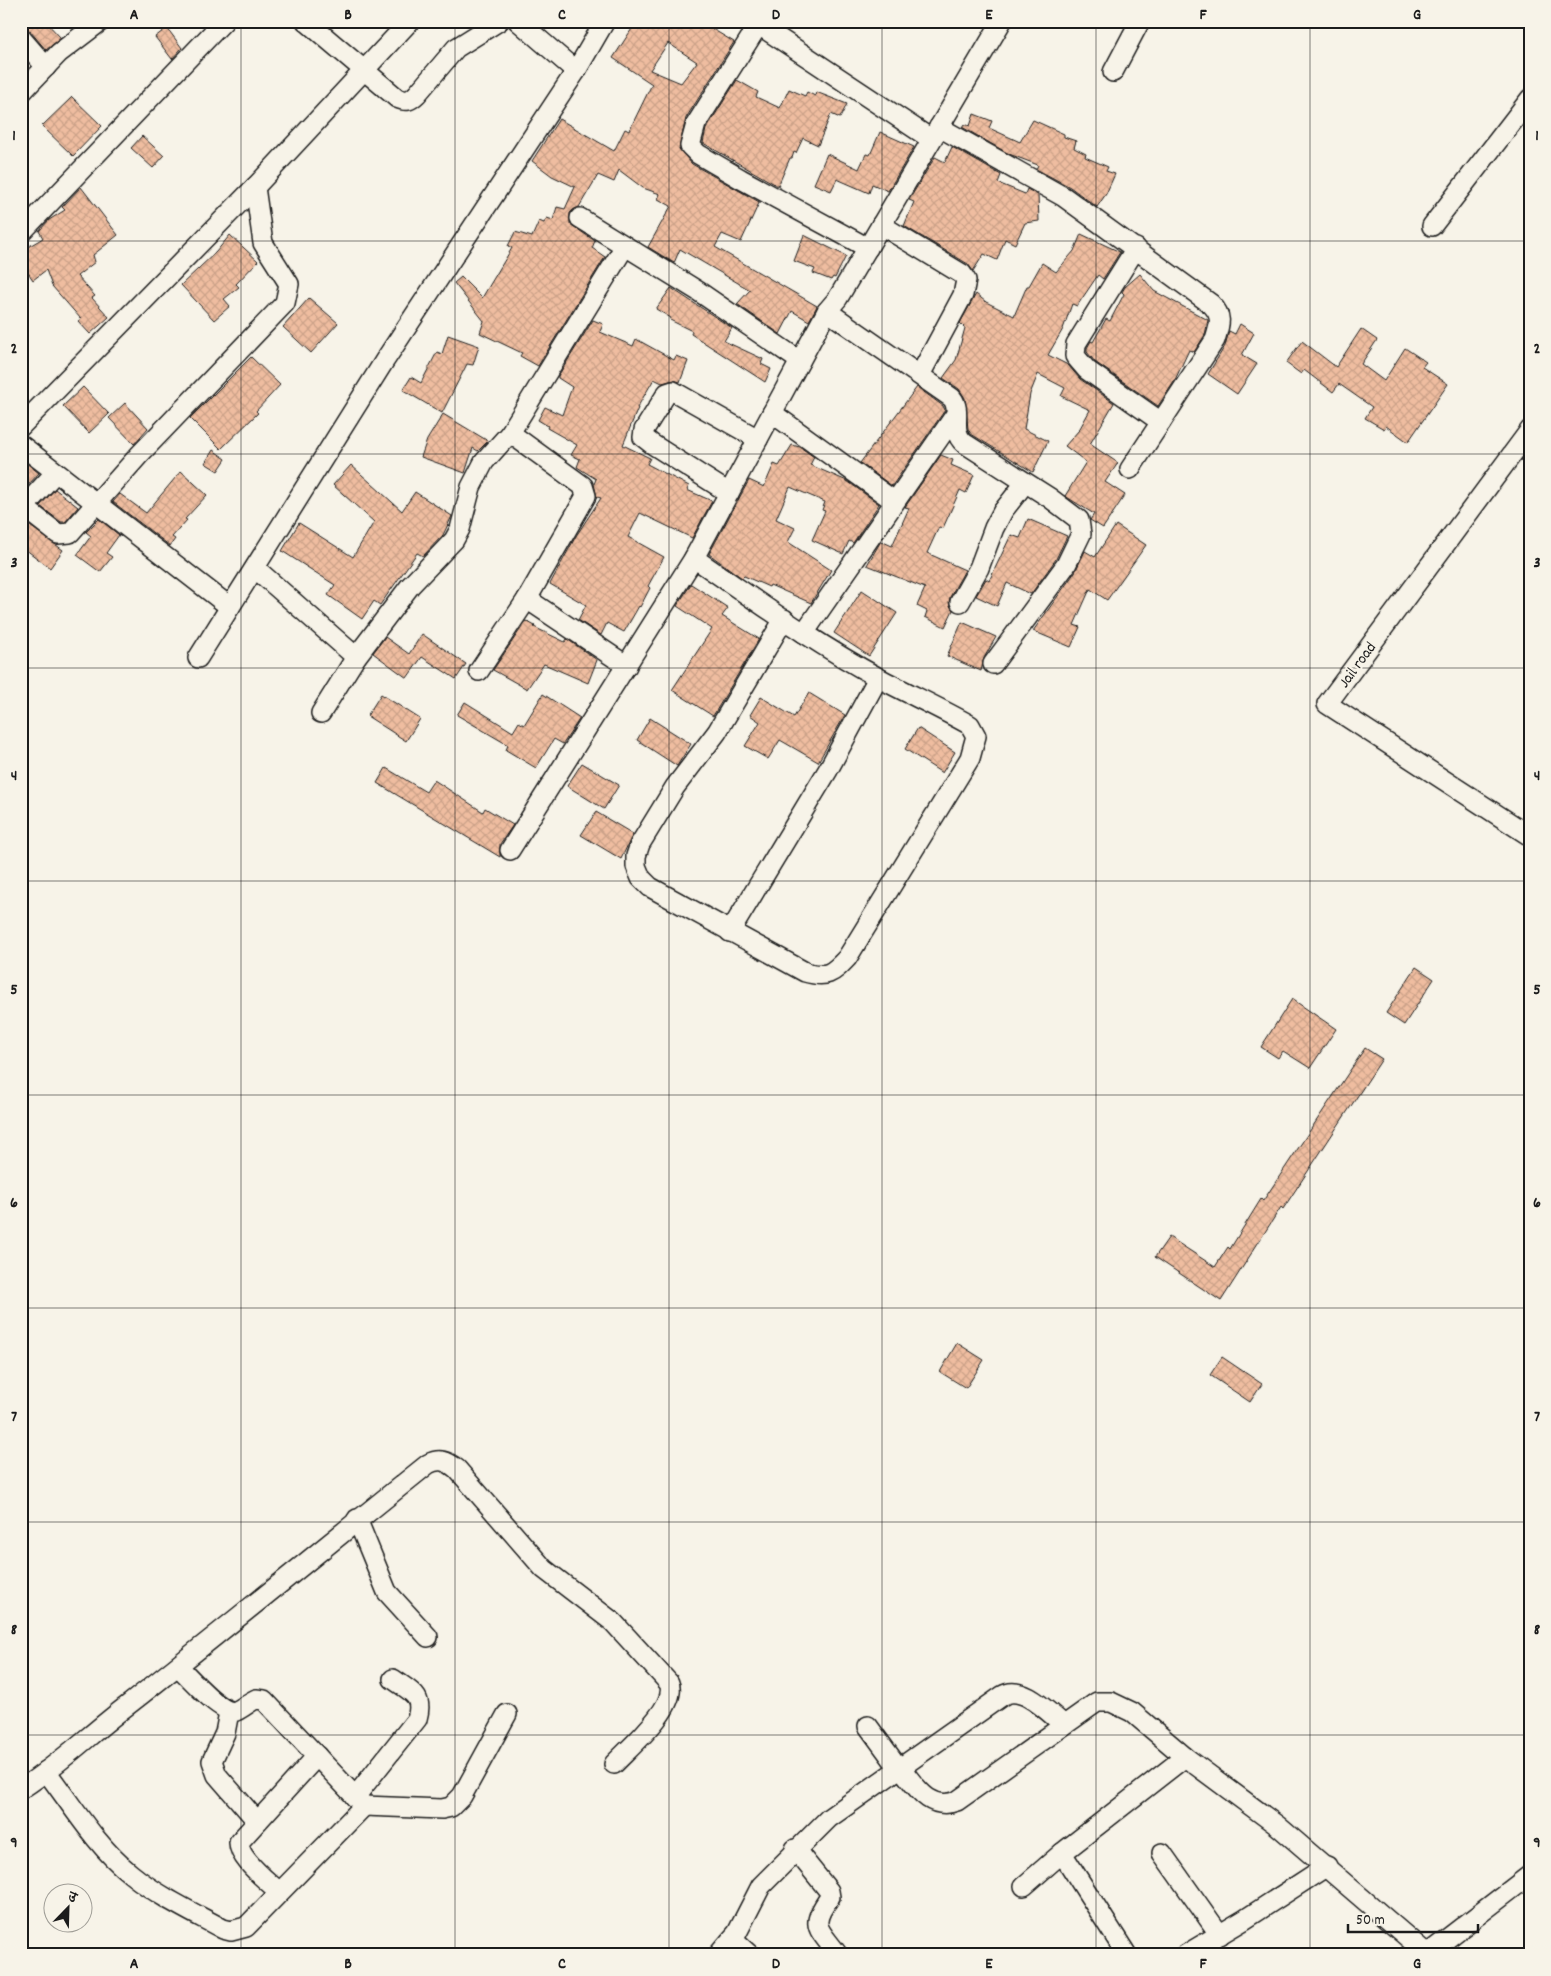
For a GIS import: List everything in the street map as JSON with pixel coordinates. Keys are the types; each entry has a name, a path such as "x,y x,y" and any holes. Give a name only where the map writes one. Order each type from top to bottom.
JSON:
{"street":[{"path":"21,93 60,53 101,21"},
{"path":"21,233 224,21"},
{"path":"306,21 397,98 404,101 411,100 456,48 499,21"},
{"path":"21,426 255,187 410,21"},
{"path":"518,21 576,71"},
{"path":"198,658 385,360 576,71 605,21"},
{"path":"510,850 694,558 827,311 838,298 1002,21"},
{"path":"1113,72 1140,21"},
{"path":"868,248 698,154 690,146 696,124 760,23 935,133 1064,198 1136,248 1219,312 1220,323 1215,340 1130,469"},
{"path":"21,38 46,67"},
{"path":"1432,226 1530,99"},
{"path":"56,472 23,506 51,530 64,535 70,533 95,502 285,303 289,284 263,243 255,187"},
{"path":"580,218 698,291 800,361"},
{"path":"881,225 962,274 966,280 963,295 920,375"},
{"path":"321,713 356,657 410,586 454,540 460,529 471,487 484,462 510,432 625,246"},
{"path":"1136,248 1076,344 1075,356 1087,370 1161,422"},
{"path":"827,311 952,398 956,403 955,424 959,439 1074,514 1079,520 1081,534 1058,576 994,664"},
{"path":"729,493 646,440 643,437 644,430 666,393 673,391 758,439"},
{"path":"772,413 894,501"},
{"path":"804,633 956,414"},
{"name":"Jail road","path":"1530,430 1327,704 1530,836"},
{"path":"479,671 526,599 586,496 583,486 510,432"},
{"path":"21,445 230,607"},
{"path":"960,602 979,568 1003,510 1025,482"},
{"path":"694,558 784,620 878,678 970,725 976,736 970,758 847,958 829,974 818,976 805,972 650,887 641,878 636,866 636,856 666,800 717,732 784,620"},
{"path":"255,568 356,657"},
{"path":"526,599 627,666"},
{"path":"730,932 828,770 878,678"},
{"path":"21,1790 278,1586 357,1519 428,1464 442,1460 457,1469 544,1569 613,1622 669,1683 671,1696 666,1705 644,1734 614,1764"},
{"path":"357,1519 387,1592 428,1637"},
{"path":"178,1666 229,1712 236,1711 256,1698 264,1700 360,1801 442,1809 451,1807 462,1796 507,1714"},
{"path":"46,1771 103,1845 130,1873 154,1890 222,1929 239,1930 246,1927 280,1892 360,1801 417,1719 420,1704 417,1696 393,1679"},
{"path":"718,1955 732,1938 761,1886 829,1818 1007,1692 1013,1692 1029,1698 1064,1725"},
{"path":"868,1726 898,1767 924,1796 933,1802 948,1804 957,1801 1096,1702 1111,1702 1132,1712 1185,1757 1278,1826 1327,1866 1426,1954 1530,1875"},
{"path":"229,1712 225,1733 212,1761 217,1775 257,1821"},
{"path":"280,1892 243,1857 239,1849 243,1836 317,1756"},
{"path":"1024,1886 1062,1853 1185,1757"},
{"path":"796,1849 830,1891 830,1897 818,1915 817,1921 818,1927 838,1955"},
{"path":"1062,1853 1127,1955"},
{"path":"1162,1853 1220,1935"},
{"path":"1185,1955 1220,1935 1327,1866"},
{"path":"732,1938 750,1955"}],"building":[{"path":"21,21 45,21 61,38 46,50 30,31 21,27"},
{"path":"637,21 699,21 734,42 686,118 679,149 692,164 761,203 759,203 741,242 722,234 715,247 817,306 809,321 792,311 780,334 737,304 750,290 680,249 674,263 648,247 671,206 658,199 660,194 643,188 619,170 614,182 598,175 579,207 570,213 570,224 595,241 592,248 605,257 538,366 520,356 522,353 480,333 484,321 454,283 461,277 482,298 512,248 508,246 515,232 532,237 539,221 544,223 547,218 553,220 557,207 565,209 575,187 552,176 532,161 559,119 614,151 625,129 629,131 652,84 613,58","holes":["668,43 697,62 681,83 650,70"]},
{"path":"167,28 182,48 172,59 155,37"},
{"path":"737,80 758,92 756,97 780,108 789,89 805,96 807,92 815,96 816,92 847,104 840,118 831,114 818,145 803,138 796,153 794,152 792,158 790,158 778,186 703,143 706,129"},
{"path":"72,97 102,126 73,156 42,126"},
{"path":"974,114 992,121 989,128 1020,142 1033,120 1064,134 1064,137 1076,141 1074,148 1086,154 1085,157 1108,167 1106,171 1115,174 1106,194 1097,207 1070,187 1036,169 1038,165 1009,154 962,127 964,124 970,126"},
{"path":"880,132 914,147 888,191 872,184 869,193 837,179 831,191 814,184 827,154 859,169 866,154 870,155"},
{"path":"142,136 164,156 153,168 131,148"},
{"path":"952,147 1001,175 998,183 1025,194 1027,189 1038,195 1039,221 1025,223 1015,244 1005,239 997,260 984,254 973,271 968,264 904,226 914,202 909,200 935,157 945,162"},
{"path":"81,187 118,235 93,255 95,262 77,276 95,296 92,298 109,317 90,334 78,321 81,319 52,286 46,270 33,280 21,262 21,251 43,238 39,231 49,220 65,210 62,207"},
{"path":"1081,234 1120,252 1103,279 1098,275 1077,306 1072,304 1063,329 1048,355 1068,365 1080,379 1114,403 1090,444 1118,463 1105,482 1125,495 1103,528 1090,520 1094,514 1065,496 1086,462 1065,446 1079,430 1090,410 1061,396 1065,388 1038,374 1030,394 1024,429 1048,441 1033,472 971,434 968,429 965,398 959,389 943,378 956,360 965,328 960,323 976,294 986,302 1014,316 1027,286 1029,286 1042,263 1056,272 1074,251"},
{"path":"230,235 258,261 236,284 239,287 224,299 230,306 214,320 181,285 216,252"},
{"path":"804,235 846,256 835,278 833,277 831,280 813,273 815,269 794,261"},
{"path":"1140,274 1154,291 1208,320 1205,335 1194,352 1189,350 1174,382 1158,406 1095,362 1087,352 1091,341 1093,342 1106,319 1110,321 1124,294 1122,292 1125,287"},
{"path":"671,288 732,328 724,341 763,359 761,364 771,369 765,382 691,334 692,331 670,320 671,318 656,309"},
{"path":"309,298 338,323 311,353 283,327"},
{"path":"593,320 603,324 600,332 633,346 636,339 674,360 676,356 688,361 680,382 674,380 662,383 654,379 637,408 623,445 650,458 647,464 689,486 687,490 712,501 692,538 640,513 628,537 664,557 648,586 650,588 640,607 624,632 607,623 601,635 578,620 586,605 550,584 576,536 601,498 597,497 594,484 596,479 577,467 580,459 571,455 577,445 547,428 548,426 538,420 545,407 562,415 572,387 558,378 558,376"},
{"path":"1240,324 1254,333 1242,355 1257,364 1237,394 1208,374 1225,346 1229,331 1235,334"},
{"path":"1361,329 1377,340 1361,364 1384,381 1405,348 1426,362 1422,367 1448,384 1408,442 1386,426 1384,429 1365,418 1372,407 1339,384 1333,392 1304,370 1301,374 1286,363 1302,341 1336,367"},
{"path":"448,335 479,346 473,365 467,364 442,413 403,390 411,377 421,383 437,352 442,354"},
{"path":"251,357 280,385 256,411 258,413 221,449 190,418"},
{"path":"83,387 109,414 89,433 63,406"},
{"path":"917,387 943,406 945,410 892,486 860,463"},
{"path":"125,403 148,428 134,444 109,418"},
{"path":"443,414 488,441 478,451 473,448 465,473 421,457 427,440"},
{"path":"792,445 800,447 814,457 810,465 847,481 879,504 853,543 849,541 843,554 812,540 825,511 822,510 825,502 790,487 776,519 795,528 788,542 831,570 811,603 770,585 769,587 744,576 742,578 709,554 749,480 764,487 774,464 779,466"},
{"path":"213,450 226,459 218,471 205,463"},
{"path":"941,455 953,460 951,465 974,475 966,493 960,490 943,528 939,527 927,553 965,570 950,597 949,603 953,610 945,627 925,617 927,611 917,606 925,588 867,565 881,541 892,546 909,508 905,507"},
{"path":"21,459 39,473 21,493"},
{"path":"351,465 402,511 415,492 452,516 443,535 423,556 417,553 380,605 374,601 362,619 328,595 335,585 282,551 299,523 353,557 374,522 333,485"},
{"path":"181,471 207,495 185,519 187,520 172,537 175,539 170,546 113,502 120,494 146,513"},
{"path":"55,489 78,507 65,522 61,522 40,506"},
{"path":"99,519 119,535 106,553 112,557 100,572 77,555 91,536 86,532"},
{"path":"1028,519 1067,536 1056,559 1031,594 1007,583 997,606 976,596 986,579 989,581 1011,535 1020,538"},
{"path":"26,523 63,550 50,568 21,546 21,529"},
{"path":"1116,525 1146,545 1107,600 1090,589 1074,625 1080,627 1071,647 1033,631 1075,572 1085,551 1095,557"},
{"path":"691,584 728,608 722,616 759,639 713,716 672,690 712,629 677,606"},
{"path":"862,590 897,613 869,656 834,633"},
{"path":"526,621 565,642 567,639 597,660 588,683 544,664 527,689 493,670"},
{"path":"962,622 996,637 984,658 981,671 947,656"},
{"path":"422,634 466,664 456,679 422,657 407,678 373,653 385,637 409,654"},
{"path":"809,693 845,715 818,762 780,740 768,759 745,746 760,722 750,715 761,697 794,717"},
{"path":"381,694 420,719 406,741 367,716"},
{"path":"543,694 580,718 563,744 554,739 536,768 506,750 508,745 457,715 465,702 513,732 519,722 524,725"},
{"path":"650,718 691,744 677,766 637,740"},
{"path":"918,728 955,752 942,773 905,749"},
{"path":"582,763 619,785 604,809 567,786"},
{"path":"386,768 426,792 434,780 483,812 485,808 513,825 500,844 500,857 377,783"},
{"path":"596,812 633,834 621,859 581,835"},
{"path":"1416,967 1434,979 1404,1025 1386,1013"},
{"path":"1292,999 1336,1029 1310,1068 1283,1051 1278,1058 1261,1047"},
{"path":"1365,1048 1382,1059 1283,1209 1281,1207 1221,1301 1155,1257 1169,1237 1215,1267 1228,1247 1230,1249 1261,1199 1263,1201"},
{"path":"957,1343 984,1360 966,1388 940,1372"},
{"path":"1222,1357 1262,1384 1250,1402 1210,1375"}]}
